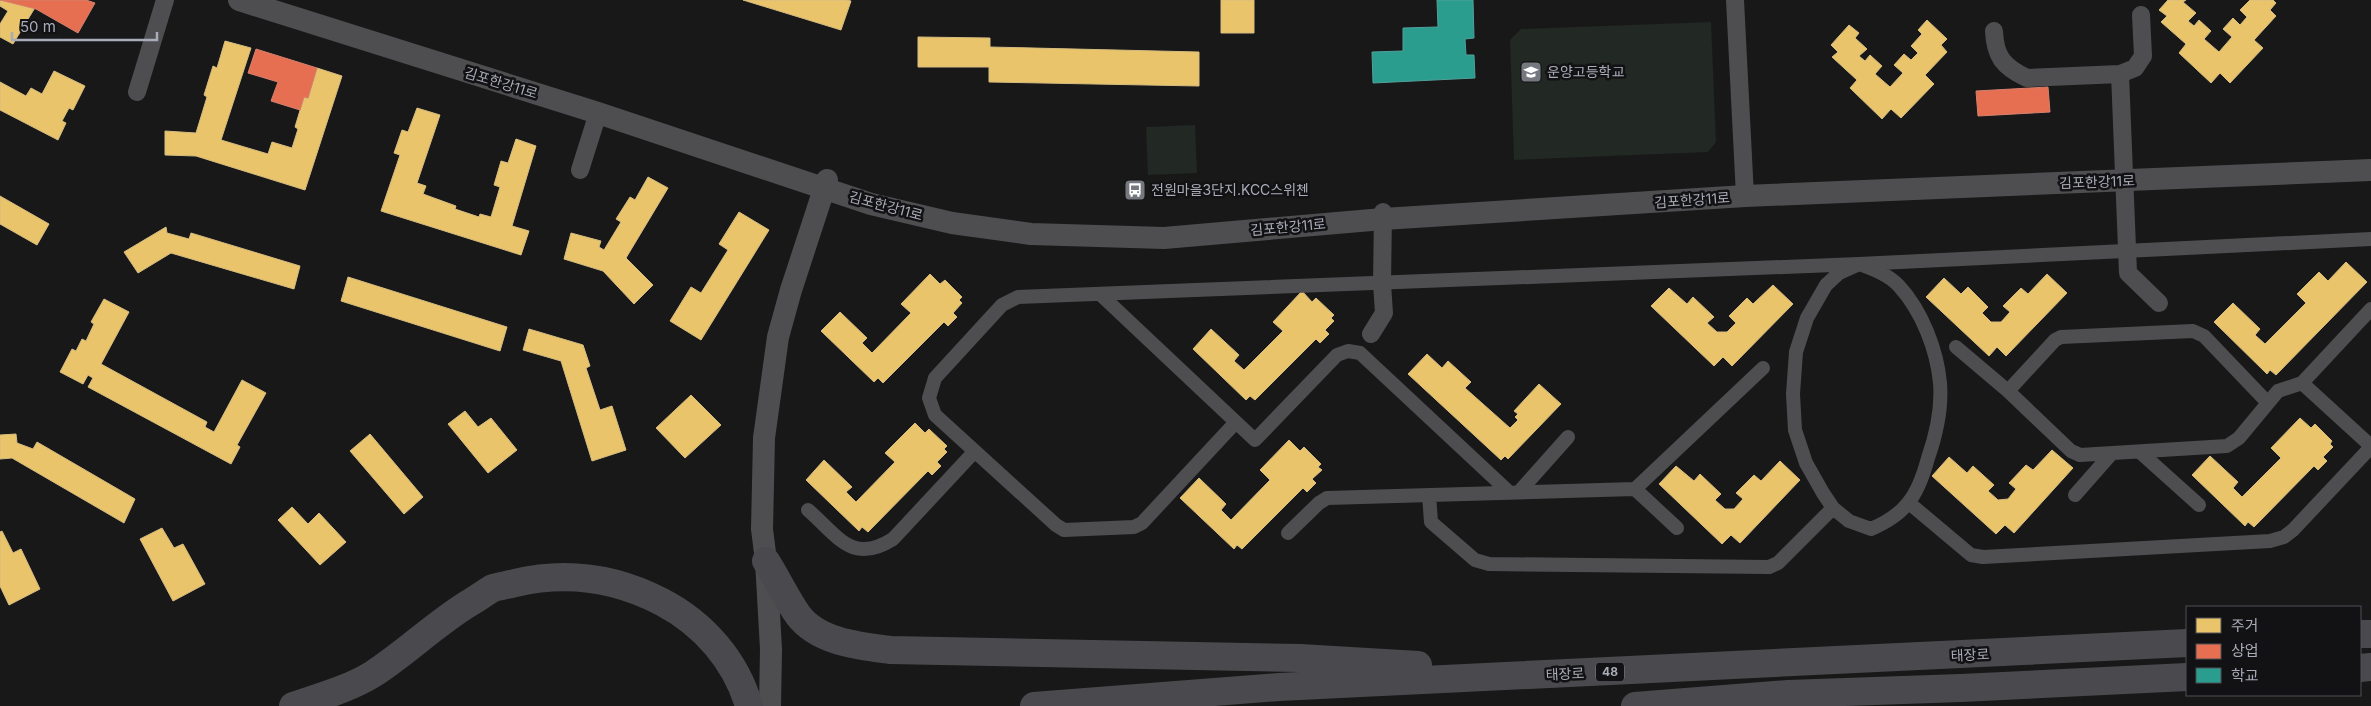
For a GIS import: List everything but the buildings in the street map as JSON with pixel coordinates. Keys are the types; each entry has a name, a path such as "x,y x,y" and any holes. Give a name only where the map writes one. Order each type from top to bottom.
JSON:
{"main road":[{"path":"766,561 799,616 820,633 848,644 890,650 1300,658 1564,674"},
{"path":"293,706 331,694 372,674 456,611 493,588 536,578 578,577 612,582 644,593 678,611 707,635 727,658 743,684 749,706"},
{"name":"태장로","path":"1034,706 1279,687 2186,643"},
{"path":"1635,706 1788,694 2186,677"}],"street":[{"path":"137,92 166,0"},
{"name":"김포한강11로","path":"239,0 826,184"},
{"name":"김포한강11로","path":"260,0 826,184 871,204 952,223 1031,234 1164,238 1383,216 1744,192 2124,176 2371,170"},
{"path":"1735,0 1744,192"},
{"path":"1994,31 1994,47 2001,60 2014,72 2027,78 2120,74 2135,68 2143,56 2141,15"},
{"path":"2120,74 2128,273 2159,304"},
{"path":"580,170 598,113"},
{"name":"김포한강11로","path":"2124,176 2371,161"},
{"path":"770,706 771,649 766,561 762,529 764,438 769,389 778,337 791,290 826,184"},
{"path":"1371,334 1384,314 1382,284 1383,216"},
{"path":"1236,422 1142,523 1134,527 1064,530 1056,525 935,415 929,398 935,378 1009,300 1018,297 1859,264 2371,239"},
{"path":"1859,264 1877,270 1898,285 1913,305 1935,355 1940,384 1938,416 1933,444 1923,473 1909,503 1890,520 1871,529 1849,521 1833,508 1806,463 1795,430 1793,394 1796,352 1807,318 1826,285 1839,273 1859,264"},
{"path":"1101,295 1254,440 1337,355 1348,351 1360,353 1514,492"},
{"path":"1956,347 2008,391 2071,451 2080,455 2227,446 2240,438 2278,391 2302,383 2371,309"},
{"path":"2008,391 2055,340 2062,337 2193,331 2204,336 2268,403"},
{"path":"1288,533 1318,503 1327,498 1635,489 1762,368"},
{"path":"1909,503 1971,555 1983,557 2270,541 2284,537 2293,530 2371,447 2302,383"},
{"path":"1514,492 1568,436"},
{"path":"808,510 852,548 864,551 880,548 894,539 975,451"},
{"path":"2140,452 2199,505"},
{"path":"2075,495 2112,453"},
{"path":"1635,489 1676,528"},
{"path":"1429,495 1431,522 1475,560 1489,564 1769,567 1778,563 1833,508"}],"shaded area":[{"path":"1711,22 1716,142 1708,152 1514,160 1510,40 1521,29"},
{"path":"1195,125 1197,173 1148,175 1146,127"}],"place":[{"name":"운양고등학교","path":"1531,72"},
{"name":"전원마을3단지.KCC스위첸","path":"1135,190"}]}
